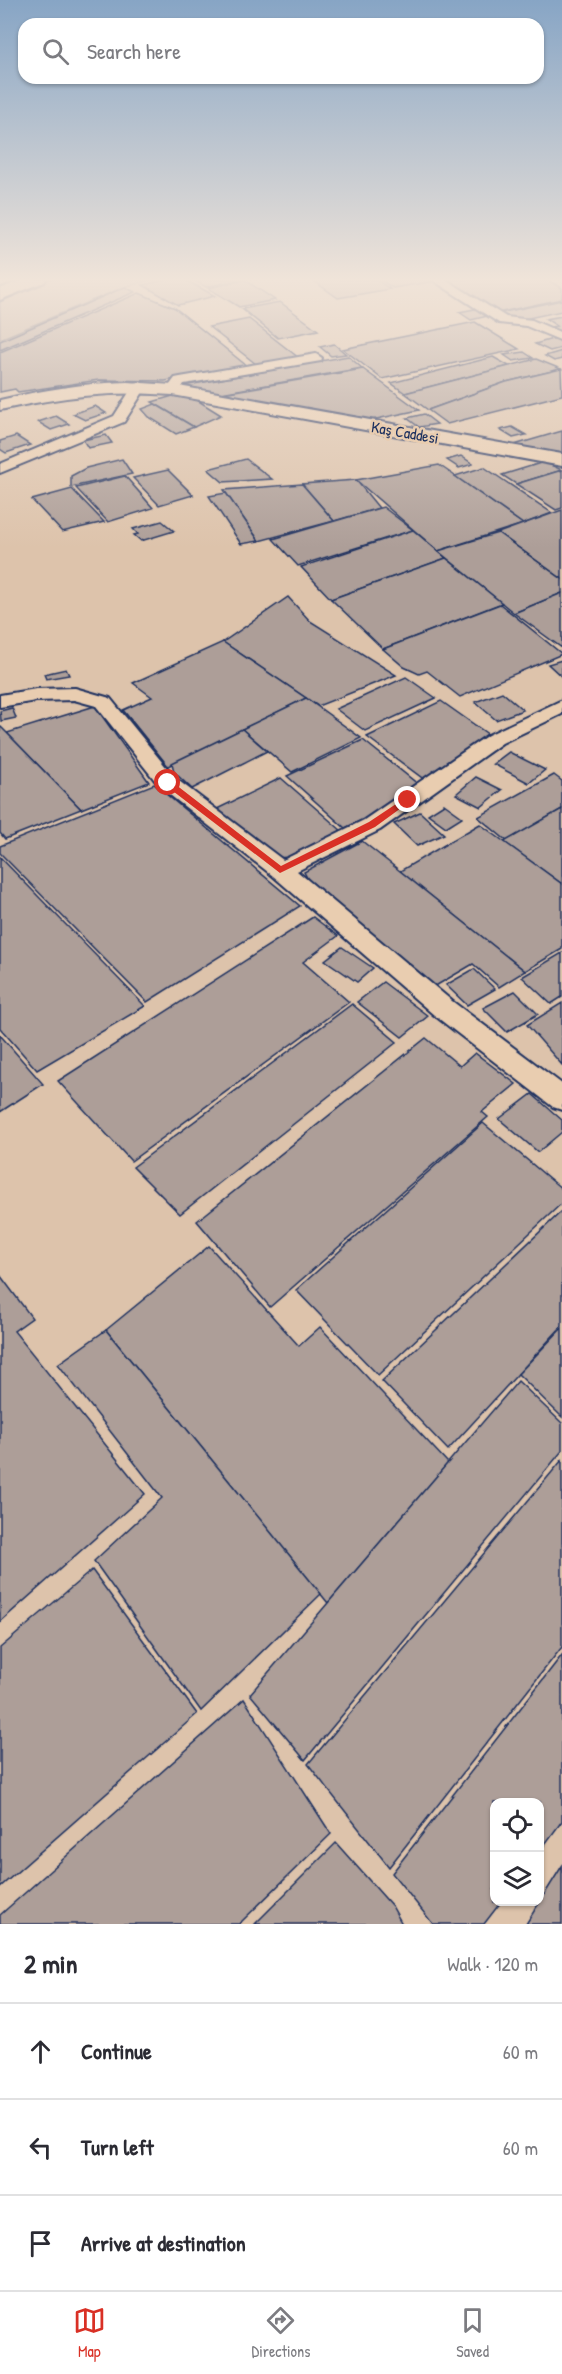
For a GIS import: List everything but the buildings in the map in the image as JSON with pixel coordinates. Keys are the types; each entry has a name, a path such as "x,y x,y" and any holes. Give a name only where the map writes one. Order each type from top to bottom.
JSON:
{"street":[{"path":"173,390 180,381 252,369"},
{"name":"Kaş Caddesi","path":"0,405 49,393 95,386 140,386 562,460"},
{"path":"0,469 118,419 127,409 140,386"},
{"path":"0,701 36,695 75,694 103,702 168,783 280,870 443,1008 562,1099"},
{"path":"280,870 372,825 495,739 562,706"}],"route":[{"path":"168,783 280,870 372,825 408,800"}]}
